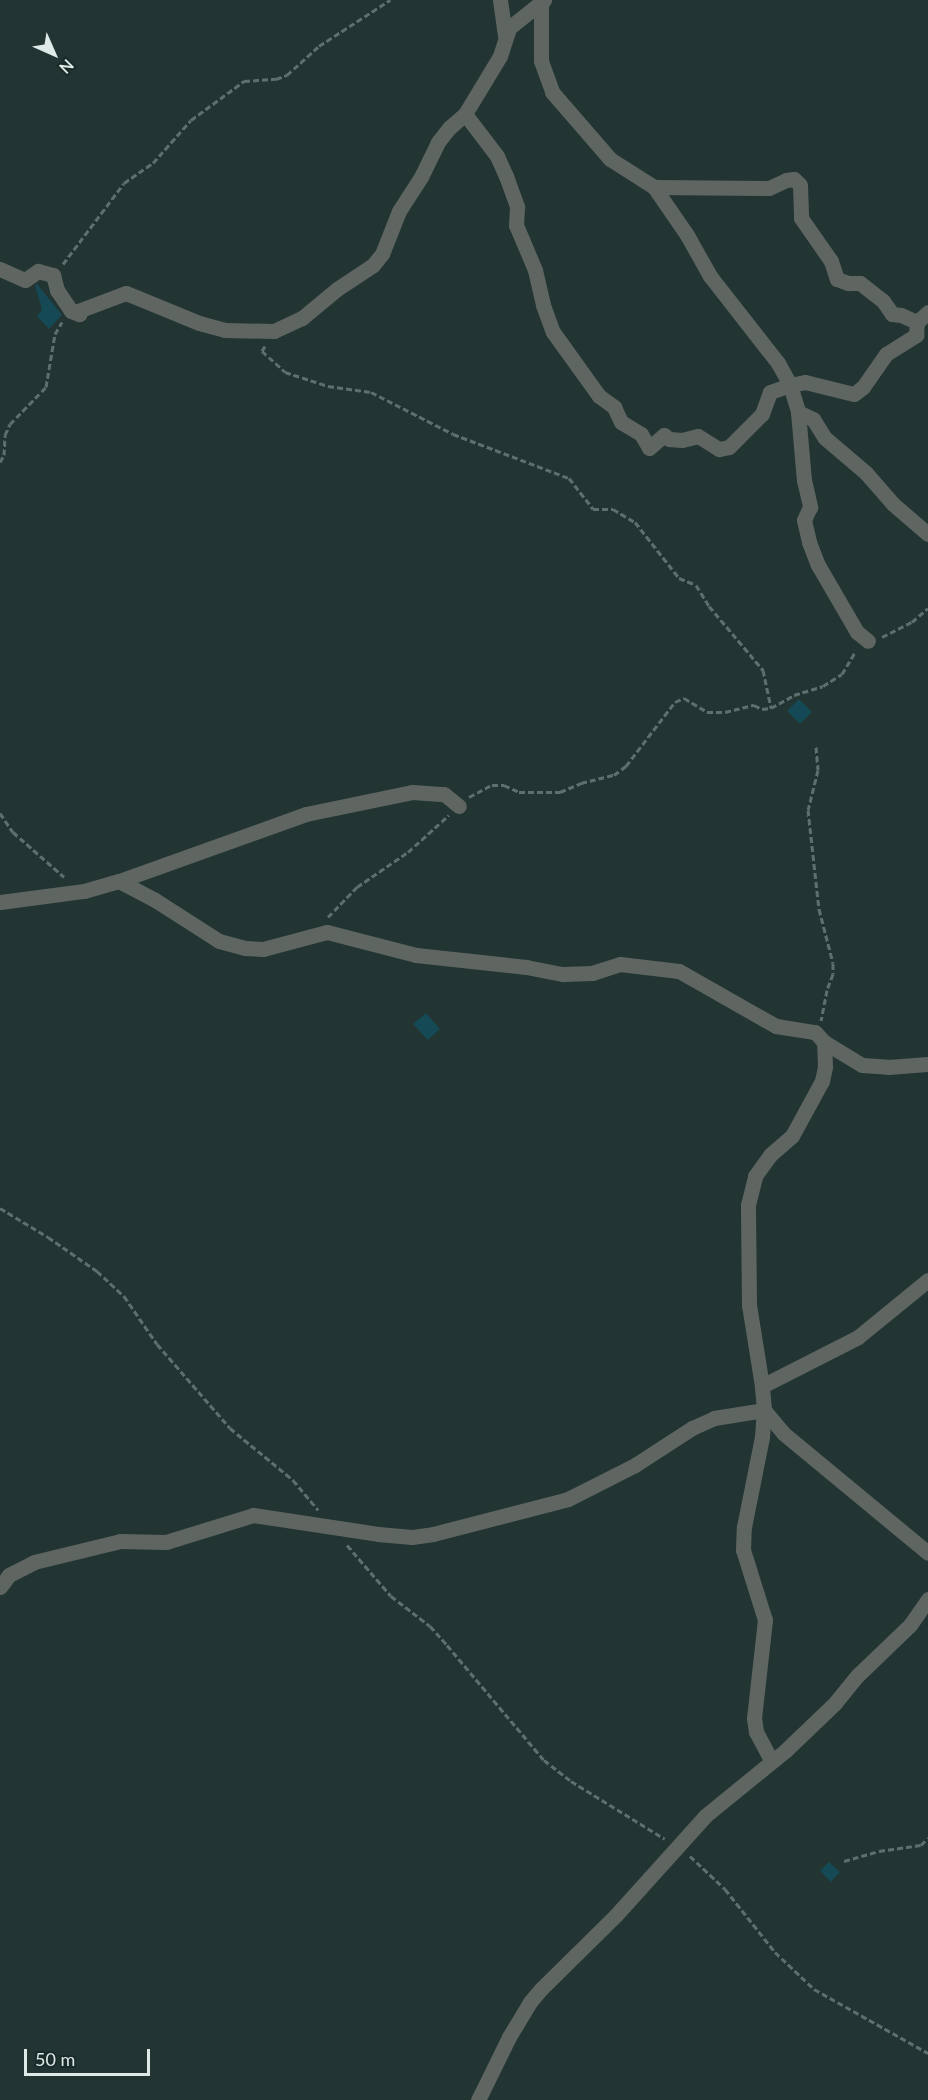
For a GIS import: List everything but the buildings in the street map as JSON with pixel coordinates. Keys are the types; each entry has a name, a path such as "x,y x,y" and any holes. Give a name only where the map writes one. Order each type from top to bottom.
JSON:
{"street":[{"path":"500,0 505,35"},
{"path":"0,269 25,280 38,271 53,275 57,290 71,311 79,314 78,311 126,293 199,323 225,330 274,331 302,318 337,289 373,265 382,254 399,211 421,177 438,142 465,114 484,78 500,56 509,28 542,2"},
{"path":"542,2 541,62 552,92 610,159 654,187 687,235 710,276 778,363 790,385 798,412 804,480 810,507 804,520 809,542 818,565 857,632 868,641"},
{"path":"465,114 497,156 506,176 518,207 516,225 525,252 536,270 543,305 553,332 599,396 614,407 621,422 641,434 649,448 664,435 669,439 682,440 698,436 719,449 729,447 762,414 770,392 805,382 854,394 863,387 886,354 916,335 922,317 892,314 883,301 860,283 848,283 837,279 831,261 801,218 800,185 794,179 769,188 654,187"},
{"path":"798,412 813,419 825,438 866,473 892,504 928,534"},
{"path":"0,902 84,891 119,881 306,814 412,792 444,794 459,806"},
{"path":"119,881 155,900 219,941 245,948 263,949 327,932 416,955 525,967 562,974 592,974 620,964 679,971 776,1026 820,1037 851,1061 861,1065 888,1067 928,1064"},
{"path":"771,1760 756,1732 754,1718 765,1620 743,1550 744,1527 756,1477 764,1410 749,1305 748,1205 755,1176 770,1155 792,1136 822,1081 825,1066 820,1037"},
{"path":"762,1386 858,1337 928,1280"},
{"path":"0,1587 9,1575 34,1562 120,1541 166,1542 253,1515 333,1529 411,1537 434,1534 568,1499 635,1465 692,1428 714,1418 764,1410"},
{"path":"764,1410 783,1433 928,1553"},
{"path":"478,2100 509,2037 530,2002 705,1816 771,1760 785,1751 835,1702 910,1625 928,1599"}],"path":[{"path":"53,275 124,183 153,163 191,120 244,81 276,79 286,75 319,46 390,0"},
{"path":"0,462 4,455 5,435 10,424 46,387 55,334 71,311"},
{"path":"274,331 262,351 285,372 328,386 371,392 453,434 569,478 593,509 613,509 635,522 679,578 696,585 709,606 763,670 771,708"},
{"path":"310,936 357,887 408,852 475,791 492,785 504,784 519,792 551,793 614,775 626,766 675,702 684,698 707,712 725,712 754,705 762,709 771,708 794,695 824,686 842,674 855,652 868,641 891,634 912,622 928,608"},
{"path":"816,747 818,770 807,810 819,909 833,963 833,974 827,990 820,1037"},
{"path":"0,813 13,832 51,868 84,891"},
{"path":"0,1208 77,1257 124,1296 157,1344 230,1428 293,1480 391,1596 430,1626 544,1760 571,1781 695,1859 725,1889 775,1952 814,1989 928,2053"},
{"path":"844,1861 879,1851 921,1845 928,1838"}]}
